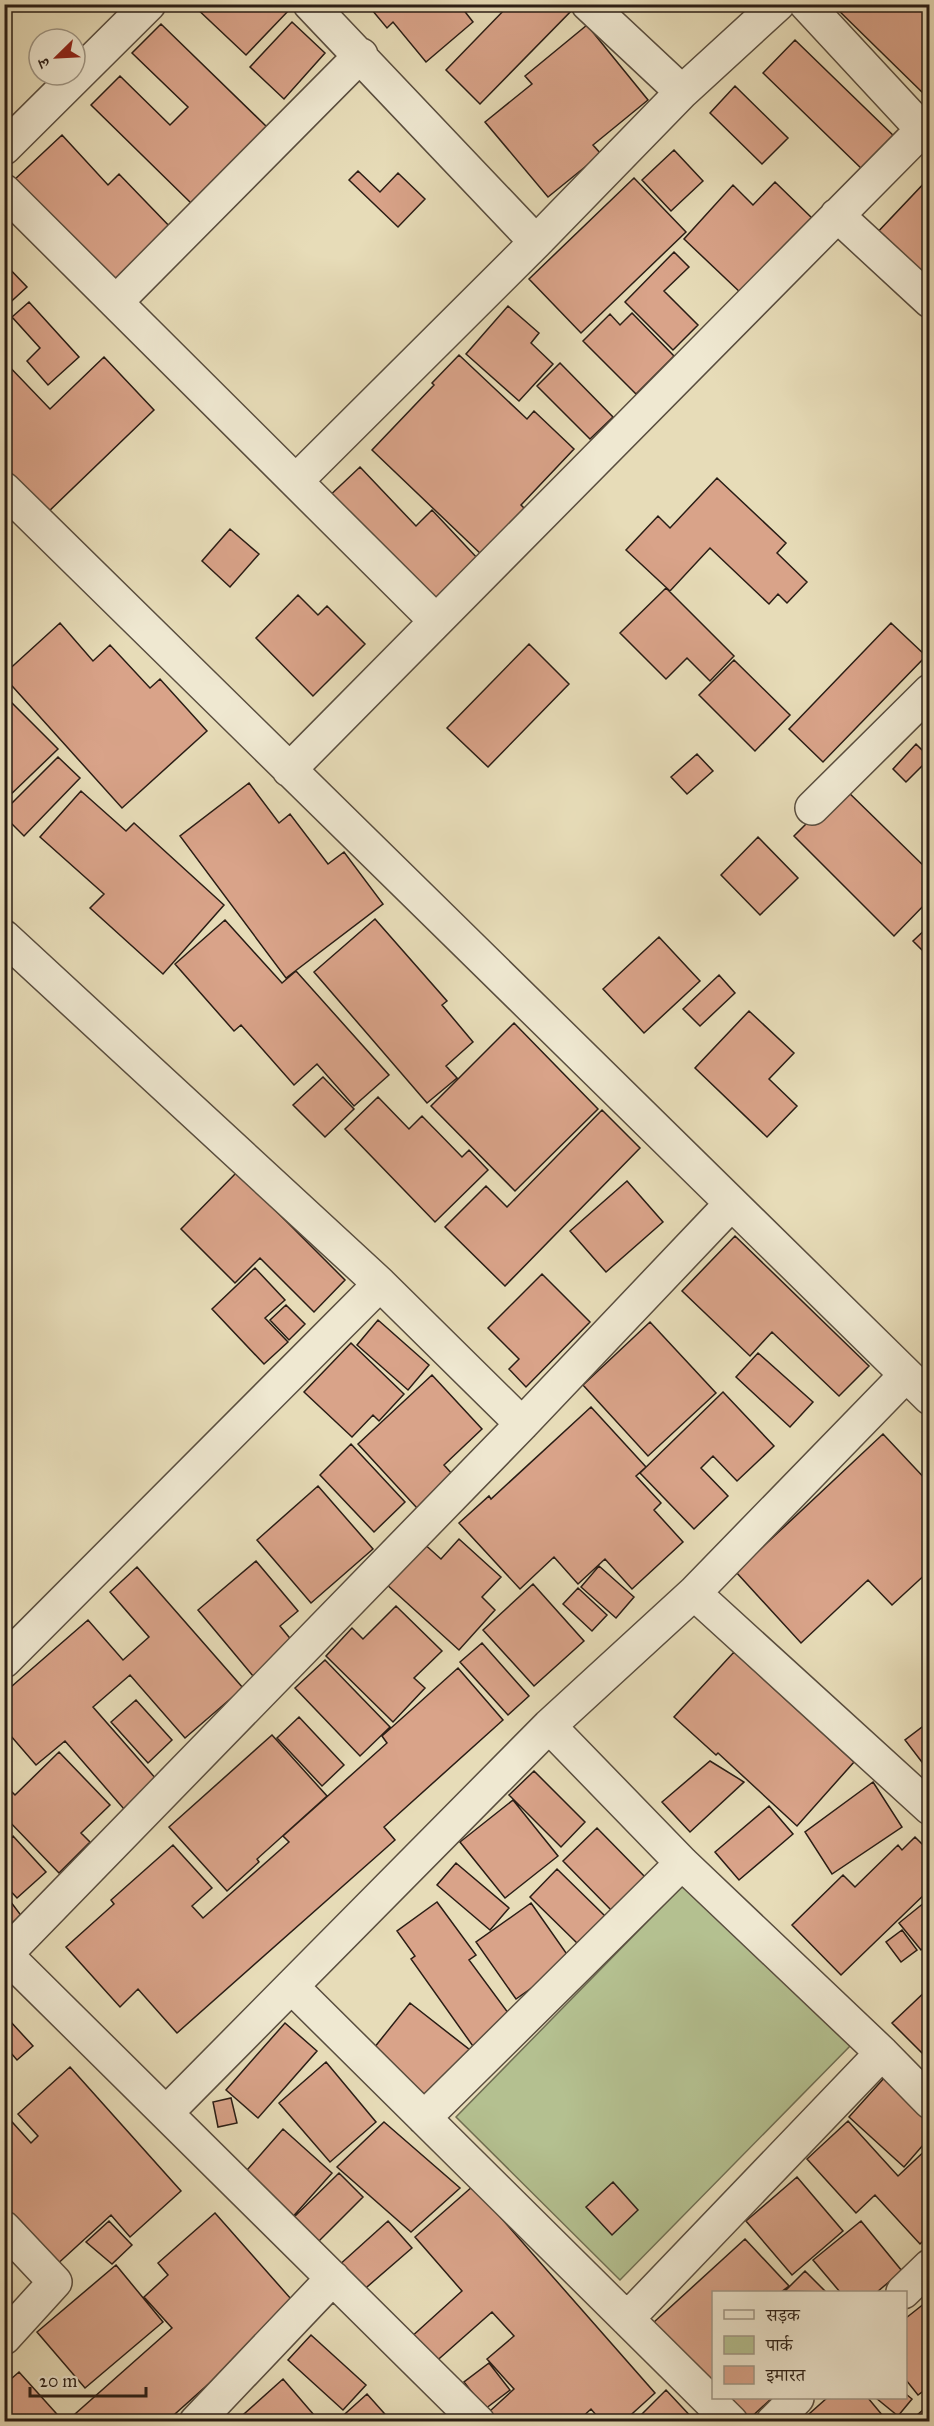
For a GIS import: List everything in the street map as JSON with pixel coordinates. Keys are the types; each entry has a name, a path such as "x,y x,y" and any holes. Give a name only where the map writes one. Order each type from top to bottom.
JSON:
{"street":[{"path":"4,148 149,4"},
{"path":"310,4 361,55 536,242"},
{"path":"588,4 682,92"},
{"path":"296,481 536,242 682,92 778,4"},
{"path":"289,770 926,126 806,4"},
{"path":"116,302 361,55"},
{"path":"4,191 435,621"},
{"path":"837,215 930,301"},
{"path":"4,489 930,1398"},
{"path":"812,808 930,691"},
{"path":"4,937 380,1284 522,1424"},
{"path":"464,2417 333,2278 5,1956 522,1424 731,1204"},
{"path":"4,1661 380,1284"},
{"path":"165,2113 549,1726 694,1593 906,1375"},
{"path":"694,1593 930,1808"},
{"path":"549,1726 682,1863 882,2053 930,2103"},
{"path":"424,2118 682,1863"},
{"path":"292,1987 731,2421"},
{"path":"627,2319 882,2053"},
{"path":"4,2228 56,2282 4,2338"},
{"path":"904,2291 930,2266"},
{"path":"195,2421 333,2278"},
{"path":"772,2421 795,2399"}],"green space":[{"path":"688,1880 853,2043 620,2280 456,2117"}],"building":[{"path":"288,4 291,8 246,55 193,5"},
{"path":"367,4 459,4 473,22 426,62 393,22 387,28"},
{"path":"510,4 575,4 576,6 480,104 446,70"},
{"path":"930,4 930,94 927,97 833,5"},
{"path":"292,22 325,53 284,99 250,67"},
{"path":"161,24 268,128 193,205 91,105 120,76 170,125 188,107 132,53"},
{"path":"587,25 648,100 593,145 601,154 548,197 485,122 532,84 525,76"},
{"path":"795,40 898,140 866,173 763,73"},
{"path":"735,86 788,138 762,164 710,113"},
{"path":"62,135 108,185 119,174 174,231 113,289 13,181"},
{"path":"674,150 703,181 671,211 642,180"},
{"path":"358,171 380,192 398,173 425,199 398,227 349,180"},
{"path":"930,177 930,288 874,236"},
{"path":"634,178 686,232 581,333 529,279"},
{"path":"775,182 814,220 743,295 684,239 733,185 753,205"},
{"path":"674,252 689,267 664,291 698,325 673,350 625,302"},
{"path":"4,263 27,287 4,308"},
{"path":"29,302 79,357 48,385 27,361 40,348 12,317"},
{"path":"508,306 539,333 531,343 553,364 519,401 466,354"},
{"path":"632,313 674,356 636,394 583,341 610,314 620,325"},
{"path":"459,355 527,419 534,411 574,449 521,505 526,510 483,556 372,450 434,385 432,383"},
{"path":"104,357 154,410 45,515 4,472 4,361 50,409"},
{"path":"560,363 613,417 590,439 537,386"},
{"path":"360,467 416,526 432,510 479,560 427,610 324,501"},
{"path":"717,478 786,543 777,553 807,582 787,603 778,594 769,604 710,548 670,591 626,550 658,516 670,528"},
{"path":"230,529 259,554 230,587 202,561"},
{"path":"666,588 734,656 710,681 687,658 666,679 620,633"},
{"path":"298,595 318,615 327,606 365,644 313,696 256,638"},
{"path":"60,623 93,661 110,645 150,688 160,679 207,731 122,808 4,677 4,674"},
{"path":"891,623 926,656 823,762 789,729"},
{"path":"529,644 569,684 488,767 447,728"},
{"path":"734,660 790,715 755,751 699,695"},
{"path":"4,695 58,749 5,800 4,799"},
{"path":"916,744 930,758 906,782 893,769"},
{"path":"697,754 713,771 687,794 671,777"},
{"path":"58,757 80,778 24,836 4,816 4,811"},
{"path":"249,783 279,823 290,814 328,864 344,852 383,904 286,978 180,836"},
{"path":"843,787 930,872 930,899 894,936 794,836"},
{"path":"81,791 126,831 134,823 224,905 163,974 90,908 104,894 40,837"},
{"path":"930,812 930,825 923,818"},
{"path":"758,837 798,878 760,915 721,875"},
{"path":"375,919 447,1001 442,1005 473,1042 446,1066 457,1078 427,1103 314,972"},
{"path":"225,920 282,983 296,971 389,1075 354,1106 317,1064 294,1085 241,1025 234,1031 175,964"},
{"path":"930,925 930,958 913,941"},
{"path":"659,937 700,981 644,1033 603,989"},
{"path":"719,975 735,993 700,1026 683,1009"},
{"path":"749,1011 794,1053 769,1079 797,1106 767,1137 695,1068"},
{"path":"514,1023 598,1109 515,1191 431,1106"},
{"path":"323,1077 354,1109 325,1137 293,1105"},
{"path":"378,1097 409,1129 422,1116 462,1157 469,1150 488,1170 435,1222 345,1129"},
{"path":"602,1110 640,1148 505,1286 445,1227 486,1186 507,1207"},
{"path":"237,1172 345,1280 314,1312 260,1258 235,1283 181,1229"},
{"path":"627,1181 663,1222 606,1272 570,1231"},
{"path":"735,1236 869,1366 839,1396 772,1332 750,1356 682,1291"},
{"path":"255,1268 285,1300 265,1318 288,1342 264,1364 212,1309"},
{"path":"542,1274 590,1322 526,1387 509,1369 519,1359 488,1328"},
{"path":"286,1305 305,1324 289,1340 270,1320"},
{"path":"378,1320 429,1365 408,1390 357,1345"},
{"path":"650,1322 716,1393 648,1456 583,1385"},
{"path":"351,1343 404,1394 379,1421 373,1415 352,1437 304,1392"},
{"path":"758,1353 813,1402 790,1427 736,1377"},
{"path":"432,1375 482,1429 444,1465 453,1475 417,1508 358,1444"},
{"path":"723,1392 774,1446 737,1481 713,1456 701,1468 728,1496 694,1529 640,1473"},
{"path":"591,1407 646,1467 636,1476 661,1503 654,1510 683,1542 632,1589 605,1559 578,1584 554,1557 520,1589 459,1523 489,1496 491,1499"},
{"path":"883,1434 930,1484 930,1570 892,1605 868,1580 801,1643 736,1572"},
{"path":"351,1444 405,1502 374,1532 320,1475"},
{"path":"318,1486 373,1549 311,1603 257,1540"},
{"path":"459,1539 501,1577 482,1597 495,1610 459,1650 385,1583 422,1542 441,1559"},
{"path":"256,1561 298,1611 280,1626 293,1642 253,1676 198,1610"},
{"path":"599,1566 634,1597 616,1618 581,1587"},
{"path":"137,1567 243,1688 185,1738 130,1675 93,1707 157,1780 124,1809 65,1741 36,1765 4,1728 4,1693 88,1620 123,1660 149,1637 110,1592"},
{"path":"533,1584 584,1641 534,1686 483,1630"},
{"path":"578,1588 607,1615 592,1631 563,1604"},
{"path":"396,1606 442,1651 414,1678 425,1688 393,1722 326,1656 352,1628 363,1639"},
{"path":"482,1643 529,1696 508,1715 460,1662"},
{"path":"734,1652 854,1762 797,1826 718,1753 716,1755 674,1717"},
{"path":"325,1660 390,1727 360,1756 295,1688"},
{"path":"458,1668 503,1720 384,1827 395,1840 177,2033 138,1989 120,2007 66,1947 114,1904 111,1900 173,1845 212,1888 192,1906 203,1918 289,1842 283,1836 387,1743 382,1736"},
{"path":"136,1700 172,1740 148,1763 111,1722"},
{"path":"299,1717 344,1765 322,1786 277,1738"},
{"path":"930,1721 930,1769 928,1770 905,1740"},
{"path":"272,1735 327,1796 257,1859 259,1862 227,1891 169,1827"},
{"path":"59,1752 110,1805 81,1833 90,1842 59,1873 4,1816 4,1784 15,1795"},
{"path":"710,1761 744,1782 690,1832 662,1802"},
{"path":"534,1771 585,1822 561,1847 509,1795"},
{"path":"873,1782 902,1827 832,1874 805,1832"},
{"path":"513,1800 558,1856 505,1898 460,1842"},
{"path":"769,1806 793,1834 739,1880 715,1852"},
{"path":"597,1828 647,1879 613,1912 563,1861"},
{"path":"13,1836 46,1872 17,1898 4,1884 4,1845"},
{"path":"915,1837 930,1852 930,1889 841,1975 792,1925 843,1875 855,1887 898,1845 902,1850"},
{"path":"456,1863 509,1908 490,1930 437,1885"},
{"path":"557,1869 605,1916 578,1944 530,1897"},
{"path":"4,1893 23,1918 4,1932"},
{"path":"930,1898 930,1942 921,1950 899,1923"},
{"path":"437,1902 476,1955 469,1960 514,2021 475,2049 411,1959 415,1956 397,1931"},
{"path":"531,1903 571,1960 516,1999 476,1942"},
{"path":"902,1930 917,1950 901,1962 886,1942"},
{"path":"930,1987 930,2061 892,2023"},
{"path":"410,2003 470,2050 430,2101 370,2053"},
{"path":"10,2021 33,2046 17,2060 4,2045 4,2025"},
{"path":"285,2023 317,2051 258,2118 226,2090"},
{"path":"326,2062 376,2122 330,2162 279,2103"},
{"path":"70,2067 181,2191 130,2237 111,2215 53,2268 4,2214 4,2113 31,2143 38,2136 18,2114"},
{"path":"885,2077 930,2117 930,2137 904,2167 849,2117"},
{"path":"231,2098 237,2123 218,2127 213,2102"},
{"path":"848,2121 898,2176 930,2146 930,2234 920,2244 875,2195 856,2213 807,2159"},
{"path":"384,2122 460,2188 411,2232 337,2167"},
{"path":"283,2129 332,2173 289,2221 240,2178"},
{"path":"339,2173 363,2197 314,2246 290,2221"},
{"path":"797,2177 843,2231 792,2275 746,2221"},
{"path":"613,2182 638,2210 612,2235 586,2207"},
{"path":"473,2186 655,2393 623,2422 602,2422 591,2409 577,2422 499,2422 490,2411 514,2389 487,2359 514,2336 492,2312 432,2365 409,2339 462,2291 415,2237"},
{"path":"215,2213 299,2308 271,2328 166,2422 66,2422 172,2328 144,2297 168,2275 158,2263"},
{"path":"109,2221 132,2245 112,2264 86,2242"},
{"path":"388,2221 412,2248 360,2293 337,2267"},
{"path":"861,2221 902,2271 878,2291 839,2291 813,2260"},
{"path":"745,2239 789,2286 782,2291 712,2291 712,2388 653,2323"},
{"path":"116,2265 163,2322 85,2388 37,2332"},
{"path":"805,2271 825,2291 785,2291"},
{"path":"930,2299 930,2386 918,2395 907,2381 907,2317"},
{"path":"311,2335 366,2385 343,2410 288,2360"},
{"path":"489,2363 510,2390 485,2409 464,2382"},
{"path":"19,2372 64,2422 4,2422 4,2385"},
{"path":"283,2379 320,2422 235,2422"},
{"path":"666,2390 696,2422 634,2422"},
{"path":"367,2394 392,2422 336,2422"},
{"path":"907,2395 912,2399 898,2416 877,2399 907,2399"},
{"path":"722,2399 771,2399 746,2422"},
{"path":"826,2399 869,2399 888,2422 800,2422"},
{"path":"930,2404 930,2422 909,2422"}]}
